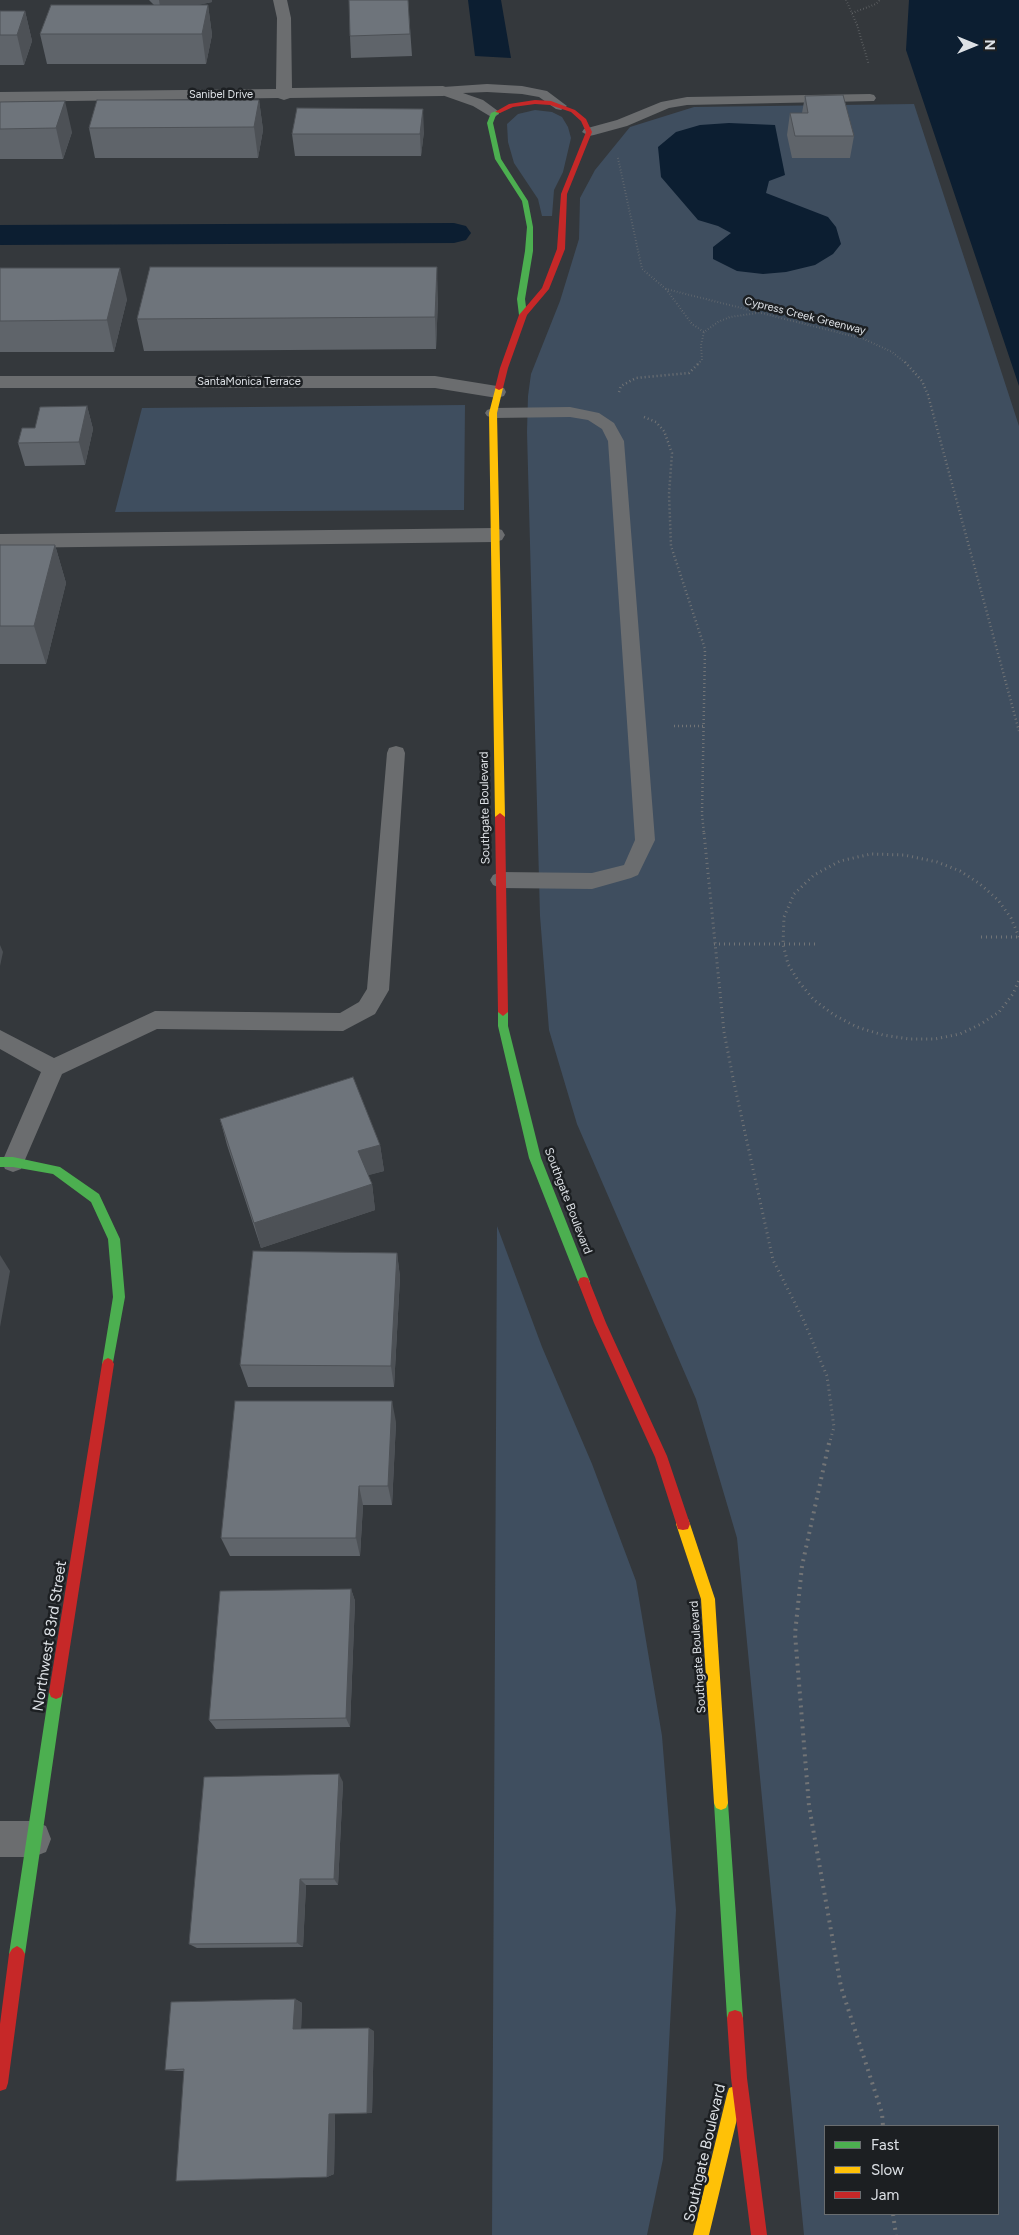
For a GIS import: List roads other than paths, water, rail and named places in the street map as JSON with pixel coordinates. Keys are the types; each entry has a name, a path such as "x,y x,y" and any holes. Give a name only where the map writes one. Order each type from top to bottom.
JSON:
{"street":[{"path":"280,0 284,18 284,95"},
{"name":"Sanibel Drive","path":"0,97 284,95 443,91"},
{"path":"493,114 519,103 535,102 561,106 573,111 584,120 589,132"},
{"name":"Southgate Boulevard","path":"493,114 490,123 498,159 514,181 525,201 530,227 528,260 521,298 523,315"},
{"name":"Southgate Boulevard","path":"589,132 564,194 561,249 545,289 523,315 497,392 493,413 503,1026 535,1158 600,1322 661,1456 708,1599 739,2078 759,2235"},
{"name":"SantaMonica Terrace","path":"0,382 434,382 497,392"},
{"path":"0,541 495,536"},
{"name":"Northwest 83rd Street","path":"0,2083 17,1839 119,1297 114,1239 95,1198 56,1170 6,1162"},
{"name":"Southgate Boulevard","path":"701,2235 739,2078"}],"lane":[{"name":"Sanibel Drive","path":"443,91 487,88 522,90 543,94 561,106"},
{"name":"Sanibel Drive","path":"443,91 478,102 493,114"},
{"path":"589,132 611,126 666,105 687,101 870,98"},
{"path":"493,413 570,412 594,416 608,426 616,441 644,840 631,870 592,881 500,880"},
{"path":"6,1162 54,1068 155,1020 343,1022 367,1008 378,990 396,753"},
{"path":"0,1039 54,1068"}],"waterway":[{"path":"0,235 454,233"}]}
